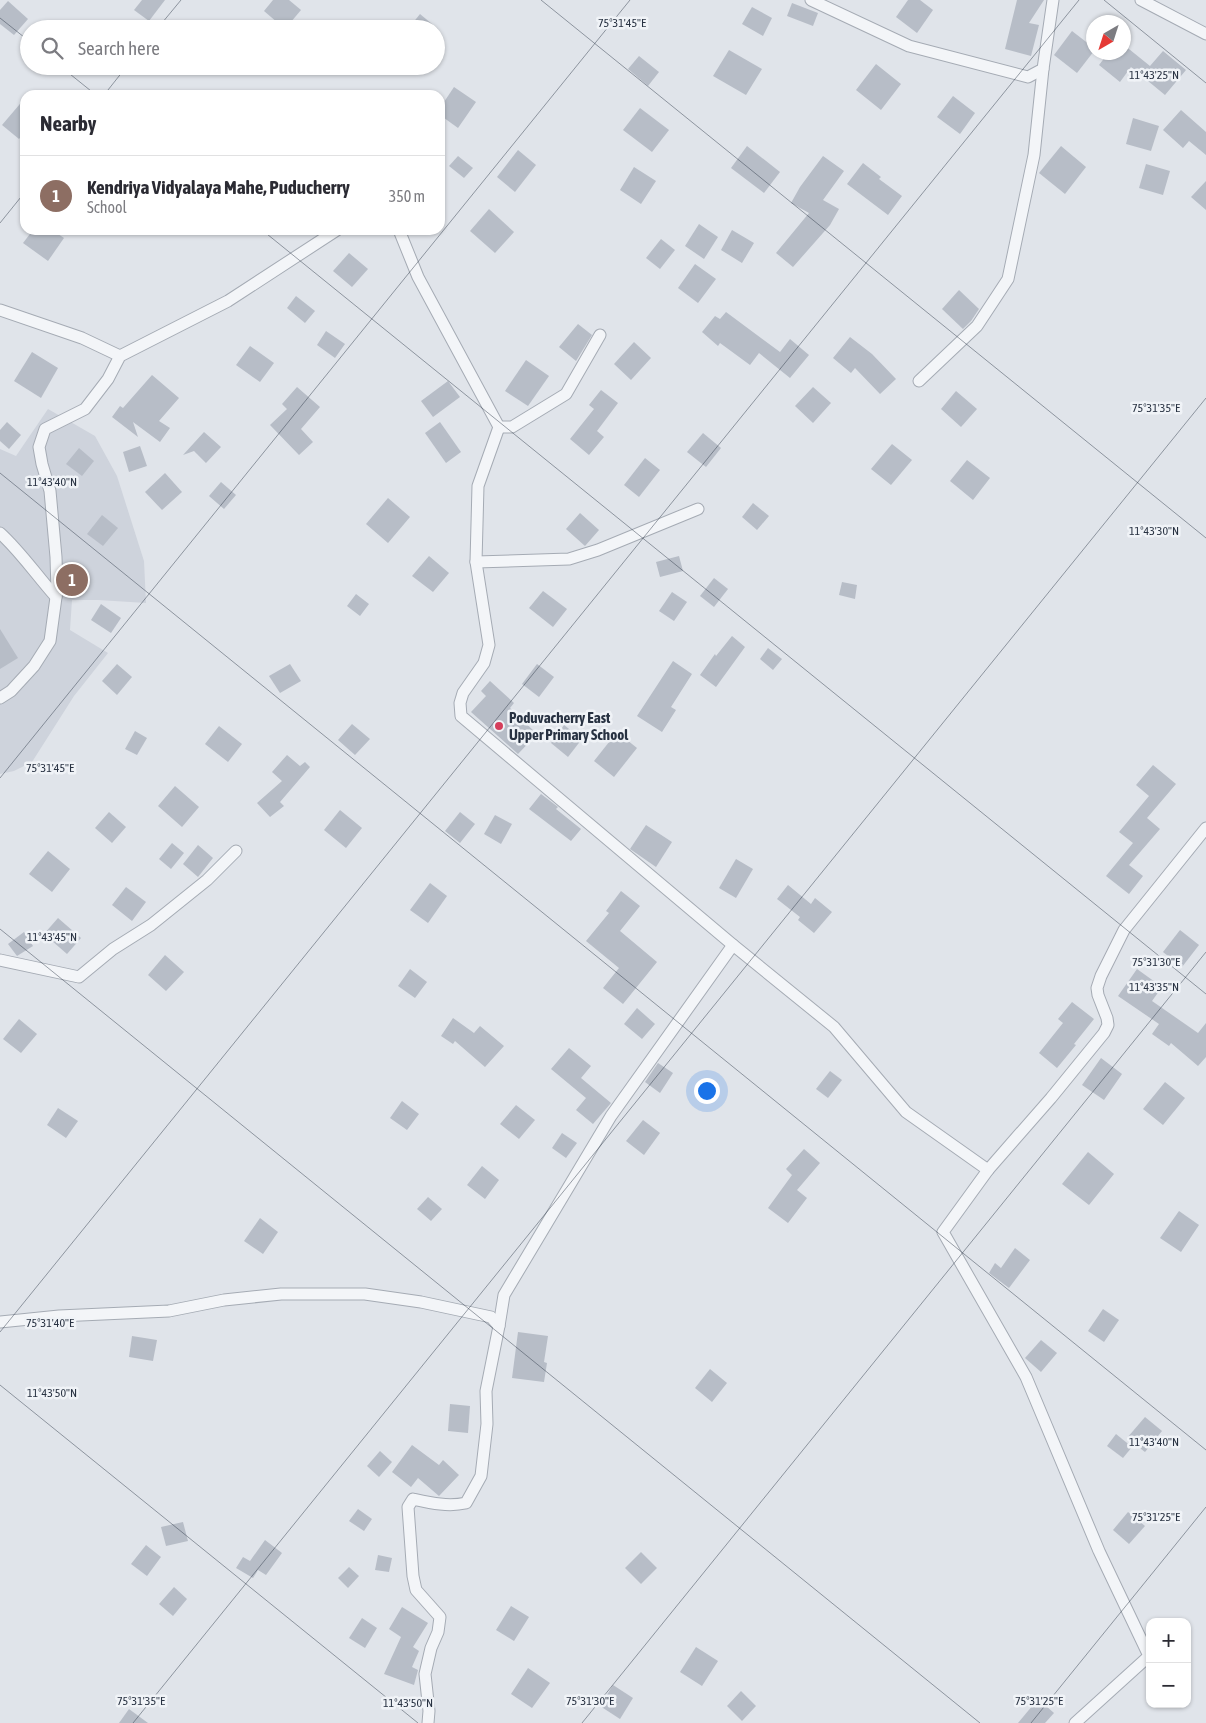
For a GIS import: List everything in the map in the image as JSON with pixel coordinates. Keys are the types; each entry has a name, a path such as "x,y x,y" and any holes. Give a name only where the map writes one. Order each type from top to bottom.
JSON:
{"street":[{"path":"811,0 910,46 1028,77 1043,69"},
{"path":"919,380 976,326 1008,279 1034,155 1043,69 1053,0"},
{"path":"1141,0 1206,34"},
{"path":"0,698 11,691 34,666 50,641 56,597 56,557 50,491 39,447 44,429 85,409 108,379 120,356 228,301 329,235"},
{"path":"401,235 418,277 499,427 478,486 476,562 489,645 484,663 464,693 460,703 462,716 733,945 834,1027 906,1112 988,1170"},
{"path":"0,310 82,338 120,356"},
{"path":"499,427 512,427 566,394 600,335"},
{"path":"476,562 569,559 598,550 698,509"},
{"path":"0,533 21,554 36,576 56,597"},
{"path":"1075,1723 1149,1656 1099,1551 1026,1377 943,1232 988,1170 1051,1098 1104,1033 1108,1025 1107,1018 1097,988 1101,976 1124,930 1206,828"},
{"path":"0,960 79,977 113,949 151,925 207,880 236,851"},
{"path":"428,1723 429,1711 425,1674 430,1648 438,1632 440,1617 416,1590 413,1576 408,1507 413,1499 454,1506 466,1503 481,1476 487,1424 486,1391 504,1295 611,1116 733,945"},
{"path":"0,1322 59,1316 169,1310 224,1300 281,1294 365,1294 421,1302 491,1317 499,1326"}],"shaded area":[{"path":"48,409 95,436 117,476 144,561 146,603 72,600 70,630 108,653 74,696 32,762 14,771 0,774 0,449 16,456"}],"building":[{"path":"142,0 165,0 150,20 134,10"},
{"path":"273,0 289,0 301,10 293,20 274,20 264,11"},
{"path":"908,0 920,0 933,10 917,33 896,17"},
{"path":"1017,0 1044,0 1029,23 1039,25 1031,56 1005,49"},
{"path":"8,1 28,19 20,20 20,28 14,35 0,24 0,10"},
{"path":"792,3 818,13 813,26 787,16"},
{"path":"752,7 772,18 763,36 742,24"},
{"path":"420,14 427,20 415,20"},
{"path":"1072,31 1086,42 1087,60 1077,73 1054,55"},
{"path":"729,50 762,69 746,95 713,76"},
{"path":"1131,51 1150,66 1163,51 1186,70 1165,95 1131,67 1120,82 1099,65 1103,60 1131,60"},
{"path":"639,56 659,72 648,86 628,69"},
{"path":"876,64 901,84 881,110 856,90"},
{"path":"454,87 476,102 458,128 445,119 445,100"},
{"path":"953,96 975,113 960,134 937,117"},
{"path":"20,104 20,138 19,139 2,125"},
{"path":"640,108 669,130 652,152 623,130"},
{"path":"1181,110 1206,132 1206,155 1189,141 1183,148 1163,130"},
{"path":"1133,118 1159,126 1151,151 1126,144"},
{"path":"747,146 780,172 764,193 731,168"},
{"path":"1061,146 1086,167 1065,194 1039,173"},
{"path":"518,150 536,165 515,192 497,177"},
{"path":"458,156 473,168 464,178 449,166"},
{"path":"823,156 844,171 823,200 839,209 830,225 793,267 776,253 809,213 791,203 800,187"},
{"path":"863,163 881,177 879,179 902,196 888,215 847,184"},
{"path":"1146,164 1170,171 1163,195 1139,188"},
{"path":"634,167 656,181 641,204 620,190"},
{"path":"1206,181 1206,210 1191,197"},
{"path":"489,209 514,232 495,253 470,231"},
{"path":"699,224 718,237 704,259 685,246"},
{"path":"732,230 754,243 742,263 721,250"},
{"path":"29,235 60,235 64,238 48,261 23,243"},
{"path":"661,239 675,250 660,269 646,258"},
{"path":"349,253 368,269 352,287 333,271"},
{"path":"695,264 716,279 698,303 678,288"},
{"path":"959,290 979,309 963,329 942,309"},
{"path":"296,296 315,311 305,323 287,308"},
{"path":"726,312 780,352 790,339 809,355 790,378 759,353 750,365 720,343 718,346 702,332 715,316 720,319"},
{"path":"578,324 592,335 576,361 559,347"},
{"path":"326,331 345,344 335,358 317,345"},
{"path":"850,337 872,354 896,379 880,394 855,368 851,373 833,358"},
{"path":"634,342 651,358 631,380 614,364"},
{"path":"250,346 274,363 260,382 236,365"},
{"path":"32,352 58,368 41,398 14,381"},
{"path":"526,360 549,376 528,406 505,391"},
{"path":"152,375 179,398 159,421 170,428 160,442 133,422 138,437 112,417 120,406 123,408"},
{"path":"448,381 460,397 433,417 421,401"},
{"path":"297,387 320,407 301,429 313,442 299,455 270,425 287,409 282,404"},
{"path":"813,387 831,403 813,423 795,406"},
{"path":"601,390 618,403 597,431 604,437 589,455 570,439 594,409 589,405"},
{"path":"956,391 977,409 961,427 941,409"},
{"path":"7,422 21,435 9,449 0,441 0,430"},
{"path":"440,422 461,452 446,463 425,433"},
{"path":"204,432 221,447 206,463 194,451 183,455"},
{"path":"703,433 721,448 706,467 687,452"},
{"path":"892,444 912,460 891,485 871,469"},
{"path":"140,446 147,466 129,472 123,452"},
{"path":"79,448 94,461 82,476 66,464"},
{"path":"645,458 660,470 639,497 624,485"},
{"path":"967,460 990,478 973,500 950,481"},
{"path":"165,473 182,492 162,510 145,492"},
{"path":"221,482 236,495 224,509 209,496"},
{"path":"388,498 410,517 388,543 366,524"},
{"path":"753,503 769,516 757,530 742,517"},
{"path":"580,513 599,530 585,546 566,529"},
{"path":"102,515 118,528 103,546 87,534"},
{"path":"429,556 449,573 433,592 412,576"},
{"path":"679,556 683,571 660,577 656,562"},
{"path":"714,578 728,589 714,607 700,596"},
{"path":"842,582 857,585 855,599 839,595"},
{"path":"543,591 567,609 553,627 529,608"},
{"path":"672,592 687,602 674,621 659,611"},
{"path":"356,594 369,604 360,616 347,606"},
{"path":"101,604 121,618 111,633 91,620"},
{"path":"0,629 18,658 0,669"},
{"path":"732,636 745,647 716,687 700,675 715,654 716,656"},
{"path":"768,648 782,659 773,670 760,659"},
{"path":"673,661 692,674 671,707 676,710 662,732 637,716"},
{"path":"117,664 132,677 117,695 102,681"},
{"path":"290,664 301,681 280,693 269,676"},
{"path":"537,664 554,677 539,697 522,684"},
{"name":"Poduvacherry East Upper Primary School","path":"490,681 514,703 510,708 537,734 518,754 471,712 486,696 481,691"},
{"path":"352,724 370,739 355,755 338,740"},
{"path":"564,725 582,739 568,757 551,743"},
{"path":"219,726 242,744 228,762 205,744"},
{"path":"135,731 147,738 137,755 125,749"},
{"path":"617,732 637,748 614,777 594,761"},
{"path":"287,755 300,766 305,762 310,767 280,802 284,806 270,817 257,803 282,781 272,772"},
{"path":"1153,765 1176,784 1147,818 1160,829 1129,865 1143,876 1129,894 1106,876 1133,843 1119,832 1149,796 1136,785"},
{"path":"175,786 199,807 182,827 158,806"},
{"path":"541,794 581,829 571,841 529,809"},
{"path":"340,810 362,828 346,848 324,830"},
{"path":"109,812 126,827 112,843 95,828"},
{"path":"460,812 475,824 460,843 445,831"},
{"path":"495,815 512,824 501,844 484,834"},
{"path":"646,825 672,842 656,867 630,849"},
{"path":"172,843 184,853 171,869 159,859"},
{"path":"198,845 213,858 198,877 183,864"},
{"path":"48,851 70,869 52,892 29,874"},
{"path":"736,859 753,869 736,898 719,888"},
{"path":"430,883 447,896 428,923 410,910"},
{"path":"788,885 811,904 815,898 832,912 814,933 798,920 800,917 777,899"},
{"path":"126,887 146,902 132,921 112,905"},
{"path":"621,891 640,906 620,931 657,962 623,1004 603,988 619,968 586,941 609,913 606,911"},
{"path":"58,918 81,938 67,954 44,934"},
{"path":"1180,930 1199,945 1182,967 1163,952"},
{"path":"24,932 33,946 17,956 8,944"},
{"path":"165,955 184,972 166,991 148,975"},
{"path":"410,969 427,982 415,998 398,986"},
{"path":"1137,969 1162,987 1152,1001 1198,1033 1206,1023 1206,1057 1198,1066 1171,1043 1169,1046 1152,1034 1159,1024 1118,996"},
{"path":"1072,1002 1094,1019 1057,1068 1039,1053 1063,1023 1058,1019"},
{"path":"637,1008 655,1024 642,1039 624,1024"},
{"path":"453,1018 474,1033 480,1026 504,1046 485,1067 455,1041 453,1044 441,1036"},
{"path":"19,1019 37,1034 21,1053 3,1039"},
{"path":"569,1048 591,1066 581,1078 611,1103 593,1124 576,1110 586,1098 551,1069"},
{"path":"1101,1058 1122,1074 1104,1100 1082,1085"},
{"path":"658,1063 673,1073 660,1093 645,1082"},
{"path":"830,1071 842,1080 828,1098 816,1089"},
{"path":"1165,1082 1185,1098 1163,1125 1143,1109"},
{"path":"402,1101 419,1114 407,1130 390,1118"},
{"path":"516,1105 535,1120 519,1139 500,1124"},
{"path":"58,1108 78,1121 66,1138 47,1125"},
{"path":"643,1120 660,1133 644,1155 626,1141"},
{"path":"562,1133 577,1143 566,1158 552,1148"},
{"path":"804,1149 820,1163 797,1190 807,1198 788,1223 768,1208 792,1175 786,1169"},
{"path":"1088,1152 1114,1174 1089,1205 1062,1184"},
{"path":"482,1166 499,1180 485,1199 467,1185"},
{"path":"428,1197 442,1209 431,1221 417,1209"},
{"path":"1179,1211 1199,1225 1181,1252 1160,1238"},
{"path":"260,1218 278,1232 263,1254 244,1241"},
{"path":"1015,1248 1030,1260 1009,1288 989,1273 995,1263 1001,1268"},
{"path":"1103,1309 1119,1320 1104,1342 1088,1331"},
{"path":"518,1332 548,1336 544,1362 547,1363 544,1382 512,1378"},
{"path":"132,1336 157,1340 153,1361 129,1357"},
{"path":"1041,1340 1057,1353 1041,1372 1025,1358"},
{"path":"710,1369 727,1383 712,1402 695,1388"},
{"path":"450,1404 470,1406 468,1433 448,1431"},
{"path":"1145,1417 1162,1431 1145,1452 1127,1438"},
{"path":"1116,1434 1132,1447 1123,1458 1107,1446"},
{"path":"412,1445 439,1465 443,1460 459,1475 439,1496 418,1478 411,1487 392,1472"},
{"path":"380,1451 392,1462 379,1477 367,1466"},
{"path":"358,1509 372,1519 364,1531 349,1521"},
{"path":"1128,1512 1145,1526 1129,1544 1113,1530"},
{"path":"183,1522 188,1541 166,1546 161,1527"},
{"path":"265,1540 282,1553 266,1575 258,1570 253,1578 236,1568 243,1557 250,1561"},
{"path":"146,1545 161,1557 147,1576 131,1564"},
{"path":"641,1552 657,1568 641,1584 625,1568"},
{"path":"378,1555 392,1558 389,1572 375,1570"},
{"path":"349,1567 359,1576 348,1588 338,1578"},
{"path":"174,1587 187,1599 173,1616 159,1604"},
{"path":"511,1606 529,1617 514,1641 496,1630"},
{"path":"402,1607 428,1623 413,1647 419,1651 412,1667 418,1670 414,1685 384,1674 401,1637 389,1629"},
{"path":"362,1618 377,1628 365,1648 349,1638"},
{"path":"696,1647 718,1661 702,1686 680,1672"},
{"path":"528,1668 550,1683 532,1708 511,1694"},
{"path":"613,1685 633,1698 620,1719 600,1706"},
{"path":"741,1691 756,1706 742,1721 727,1706"},
{"path":"1038,1699 1054,1713 1045,1723 1018,1723"},
{"path":"129,1709 148,1723 119,1723"}],"place":[{"name":"Kendriya Vidyalaya Mahe, Puducherry","path":"72,580"},
{"name":"Poduvacherry East Upper Primary School","path":"499,726"}]}
